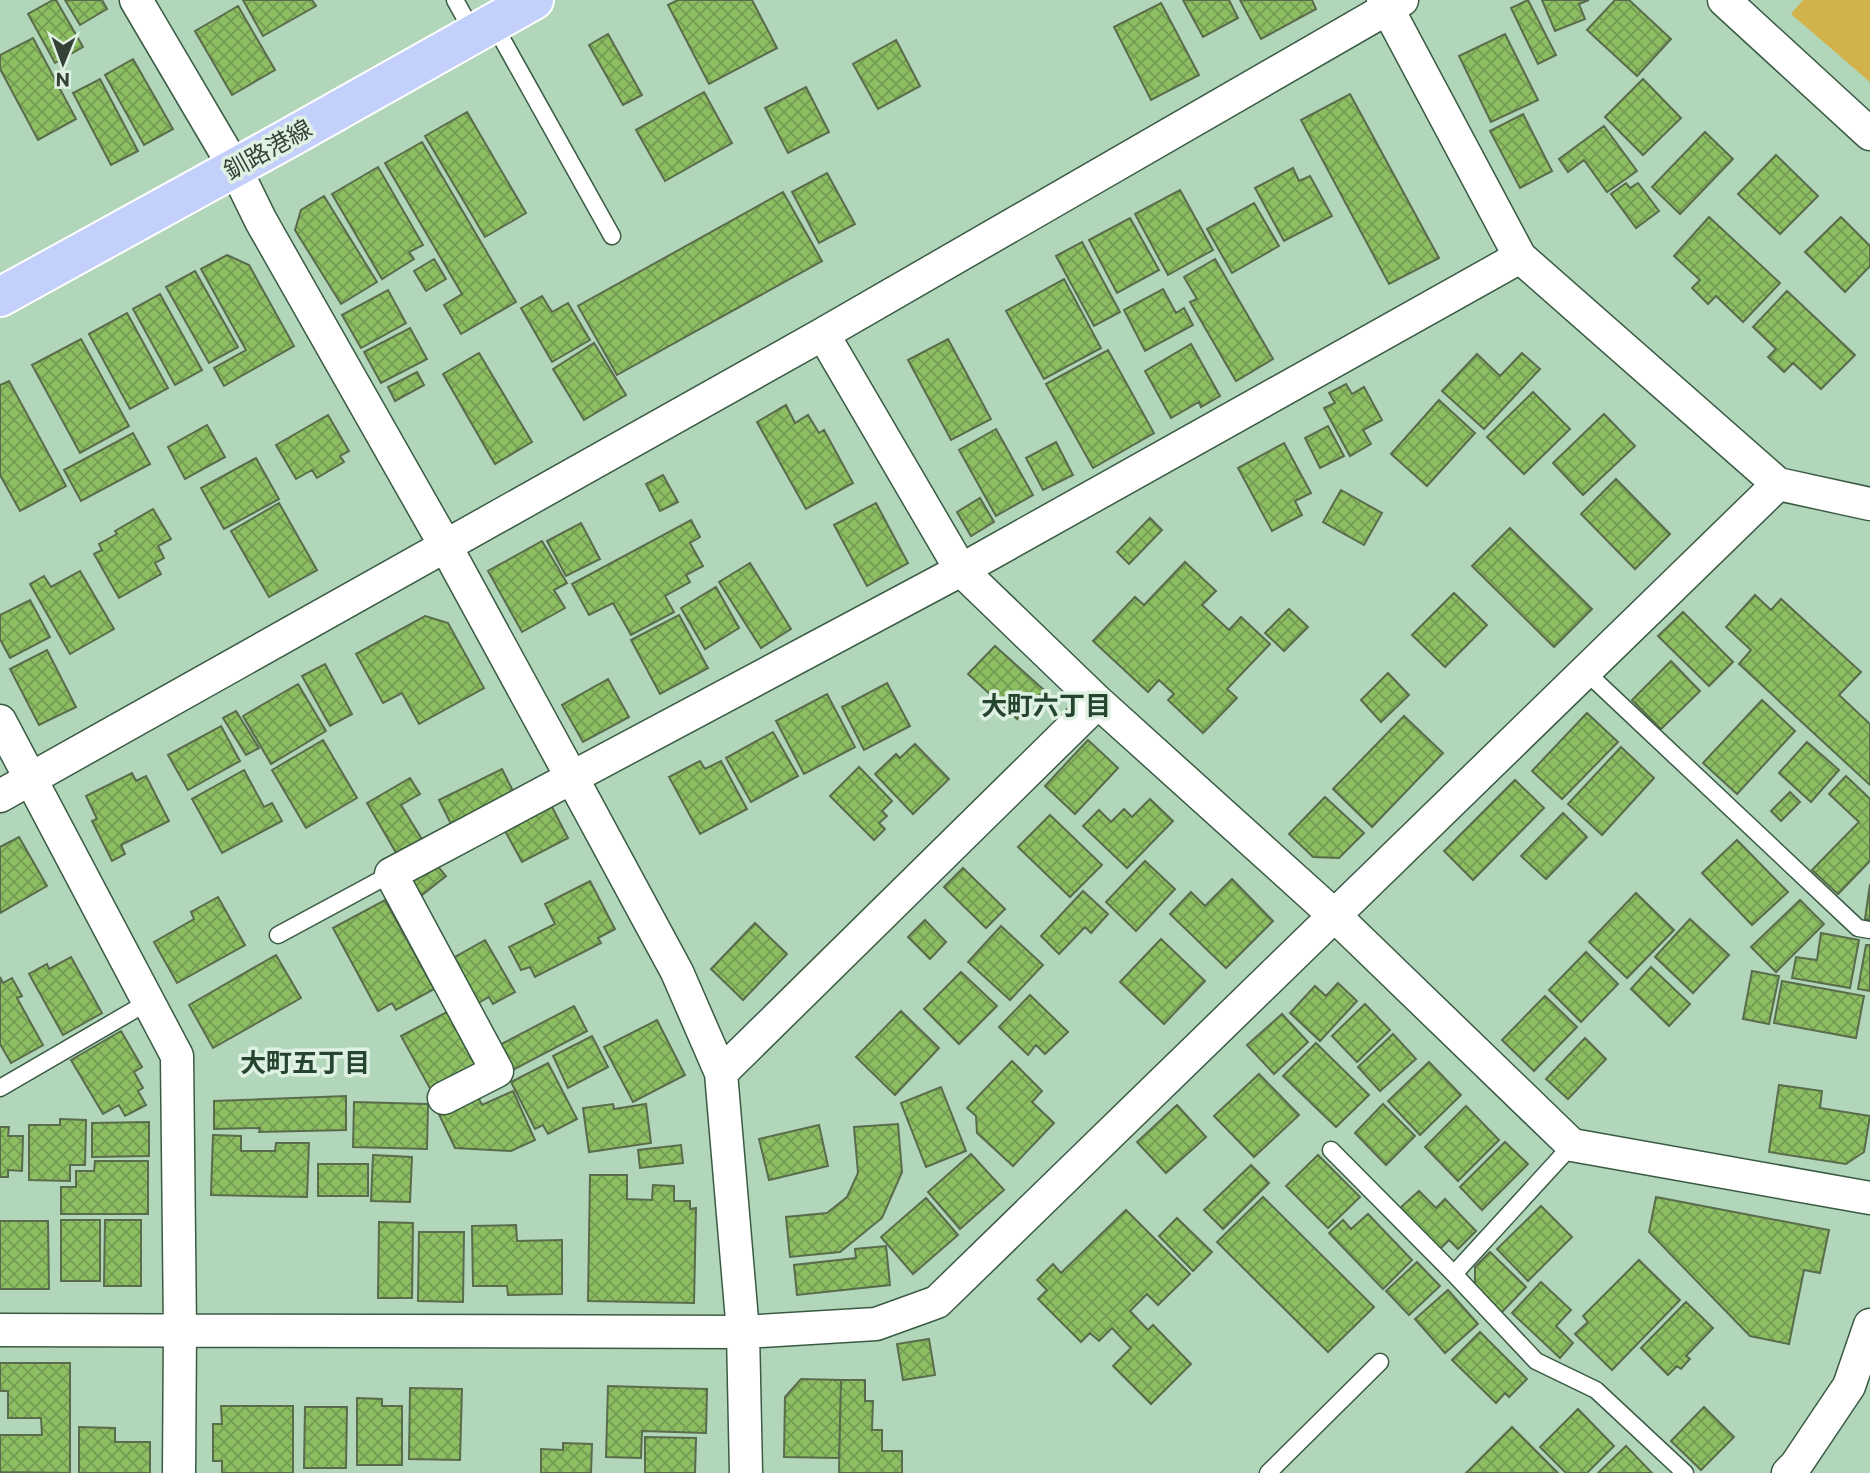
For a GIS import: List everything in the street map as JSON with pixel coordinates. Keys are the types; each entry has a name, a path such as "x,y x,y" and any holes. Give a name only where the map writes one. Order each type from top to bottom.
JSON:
{"main road":[{"name":"釧路港線","path":"0,297 534,0"}],"street":[{"path":"136,0 235,168 261,221 445,545 677,972 722,1073 743,1332 746,1473"},
{"path":"1724,0 1870,134"},
{"path":"0,796 823,334 1391,2 1520,257 1778,484 1870,503"},
{"path":"444,1098 497,1071 391,874 961,569 1520,257"},
{"path":"823,334 961,569 1098,702 1334,915 1572,1144 1870,1198"},
{"path":"0,1330 743,1332 876,1324 937,1302 1778,484"},
{"path":"722,1073 1098,702"},
{"path":"0,721 177,1056 179,1473"},
{"path":"1788,1473 1849,1386 1870,1325"}],"lane":[{"path":"455,0 483,29 612,236"},
{"path":"1585,671 1858,928 1870,930"},
{"path":"278,935 391,874"},
{"path":"0,1088 148,1002"},
{"path":"1454,1274 1572,1144"},
{"path":"1331,1150 1536,1361 1596,1391 1685,1473"},
{"path":"1268,1473 1380,1363"}],"shaded area":[{"path":"1803,0 1870,0 1870,82 1791,14"}],"building":[{"path":"56,0 83,47 55,63 28,14"},
{"path":"65,0 102,0 107,9 80,25"},
{"path":"243,0 312,0 316,6 263,36"},
{"path":"678,0 752,0 777,48 709,84 668,5"},
{"path":"1183,0 1229,0 1238,18 1203,37"},
{"path":"1240,0 1312,0 1316,9 1261,39"},
{"path":"1528,0 1556,55 1538,64 1511,8"},
{"path":"1542,0 1589,0 1579,4 1585,19 1555,31"},
{"path":"1615,0 1629,0 1671,39 1637,76 1587,30"},
{"path":"1161,3 1199,75 1151,100 1114,27"},
{"path":"238,6 275,70 232,95 195,31"},
{"path":"608,34 642,95 623,105 589,45"},
{"path":"1505,34 1538,100 1491,122 1459,56"},
{"path":"33,38 76,119 38,140 0,69 0,55"},
{"path":"896,40 920,86 878,109 853,64"},
{"path":"133,59 173,129 144,145 105,75"},
{"path":"100,79 138,151 111,165 73,93"},
{"path":"1643,79 1681,118 1643,155 1605,117"},
{"path":"806,87 829,132 788,153 765,108"},
{"path":"704,92 732,143 665,181 636,130"},
{"path":"1350,94 1439,258 1389,284 1301,120"},
{"path":"467,112 526,213 485,237 425,136"},
{"path":"1523,114 1552,171 1520,188 1490,131"},
{"path":"1604,126 1637,171 1607,192 1584,160 1568,172 1559,159"},
{"path":"1705,132 1733,159 1680,214 1652,187"},
{"path":"422,142 516,302 461,334 444,305 462,294 385,163"},
{"path":"1776,155 1818,196 1780,234 1738,194"},
{"path":"378,167 423,245 409,252 414,259 382,279 332,194"},
{"path":"1293,168 1299,181 1310,176 1332,216 1284,241 1255,188"},
{"path":"827,173 855,224 819,243 792,192"},
{"path":"1626,183 1630,188 1638,183 1659,211 1636,228 1611,194"},
{"path":"1180,190 1213,250 1168,275 1135,214"},
{"path":"783,192 822,261 617,375 578,306"},
{"path":"324,196 377,282 341,304 295,230 301,210"},
{"path":"1254,203 1279,246 1232,273 1207,229"},
{"path":"1709,217 1780,283 1743,322 1716,296 1708,304 1692,288 1700,280 1674,256"},
{"path":"1841,217 1870,246 1870,266 1845,292 1805,252"},
{"path":"1130,218 1159,270 1117,293 1089,240"},
{"path":"1082,242 1120,312 1094,326 1056,256"},
{"path":"227,255 249,265 294,346 224,386 214,368 246,350 201,269"},
{"path":"434,259 446,279 426,291 414,271"},
{"path":"1215,259 1273,359 1236,381 1190,302 1197,299 1184,277"},
{"path":"195,271 238,347 209,363 166,287"},
{"path":"1064,279 1101,348 1044,379 1006,311"},
{"path":"1163,289 1176,313 1184,308 1193,325 1145,351 1124,310"},
{"path":"388,290 406,323 361,348 342,315"},
{"path":"1787,291 1855,355 1821,389 1793,363 1784,372 1768,357 1776,349 1753,327"},
{"path":"160,294 202,370 175,385 133,309"},
{"path":"542,296 552,312 568,303 590,340 552,362 521,308"},
{"path":"127,313 168,388 130,409 89,334"},
{"path":"410,328 427,359 381,383 364,352"},
{"path":"81,339 129,426 80,453 32,365"},
{"path":"948,339 991,419 951,440 908,360"},
{"path":"594,343 626,395 584,420 553,369"},
{"path":"1191,344 1220,396 1201,407 1199,402 1171,418 1145,371"},
{"path":"1108,350 1154,433 1093,468 1046,384"},
{"path":"479,353 532,442 495,464 443,374"},
{"path":"1522,353 1540,369 1484,429 1442,391 1477,354 1500,376"},
{"path":"417,372 424,385 395,401 388,387"},
{"path":"9,381 66,486 20,511 0,475 0,385"},
{"path":"1346,384 1352,394 1364,387 1382,420 1363,430 1371,444 1350,456 1324,408 1335,403 1329,393"},
{"path":"1533,392 1570,429 1524,474 1487,437"},
{"path":"1439,400 1475,433 1427,486 1391,454"},
{"path":"786,405 795,423 808,415 819,433 824,430 853,483 806,509 757,422"},
{"path":"1604,414 1635,446 1583,495 1553,463"},
{"path":"328,415 349,451 340,456 344,462 317,478 312,470 296,479 276,445"},
{"path":"207,425 225,457 185,479 168,447"},
{"path":"1328,426 1344,456 1320,468 1305,438"},
{"path":"996,429 1033,495 996,516 959,450"},
{"path":"133,433 150,464 81,501 64,470"},
{"path":"1056,442 1073,475 1043,490 1026,458"},
{"path":"1284,443 1311,493 1295,501 1302,515 1272,531 1238,468"},
{"path":"256,458 279,499 224,529 201,488"},
{"path":"663,475 678,502 660,511 646,484"},
{"path":"1616,479 1670,534 1635,569 1581,514"},
{"path":"1341,490 1382,513 1364,545 1323,522"},
{"path":"980,498 994,522 971,536 957,512"},
{"path":"279,503 317,570 269,597 231,531"},
{"path":"876,503 908,563 867,586 834,525"},
{"path":"153,509 171,539 158,546 164,558 155,563 161,574 119,598 94,554 102,550 99,544 117,534 115,531"},
{"path":"1150,518 1162,530 1129,564 1117,552"},
{"path":"691,520 700,537 690,543 703,566 686,575 690,582 665,596 674,612 631,635 613,603 589,615 572,584"},
{"path":"581,523 600,559 566,576 547,541"},
{"path":"1510,528 1592,609 1554,647 1472,566"},
{"path":"542,541 567,583 554,590 565,608 522,632 488,571"},
{"path":"1185,562 1216,591 1202,605 1229,630 1241,617 1270,644 1227,689 1237,698 1203,733 1168,700 1174,694 1159,680 1148,692 1093,641 1135,597 1144,605"},
{"path":"750,563 791,629 761,648 719,582"},
{"path":"80,571 114,629 70,654 30,584 44,576 51,587"},
{"path":"716,587 739,628 705,649 681,608"},
{"path":"1454,593 1487,625 1445,667 1412,635"},
{"path":"1755,595 1771,610 1781,599 1861,672 1839,695 1870,724 1870,785 1739,664 1751,650 1726,627"},
{"path":"30,600 50,637 10,658 0,639 0,615"},
{"path":"1289,609 1308,627 1284,651 1265,633"},
{"path":"1683,612 1733,662 1709,686 1658,636"},
{"path":"679,615 708,668 660,694 631,640"},
{"path":"425,616 448,623 484,688 419,724 402,693 383,703 356,654"},
{"path":"995,646 1044,690 1017,719 968,674"},
{"path":"47,650 76,707 39,725 10,669"},
{"path":"1671,661 1700,691 1661,729 1632,700"},
{"path":"325,664 352,714 330,726 302,676"},
{"path":"1388,673 1409,695 1381,722 1361,700"},
{"path":"608,679 629,717 583,742 562,705"},
{"path":"887,683 910,726 864,750 842,707"},
{"path":"298,684 326,731 271,764 243,716"},
{"path":"827,694 855,747 804,774 776,721"},
{"path":"1762,700 1795,731 1737,794 1703,763"},
{"path":"236,711 259,748 246,755 223,718"},
{"path":"1587,713 1618,742 1562,799 1532,771"},
{"path":"1404,716 1443,753 1372,827 1333,789"},
{"path":"221,726 240,761 188,790 168,755"},
{"path":"773,732 798,776 751,802 726,758"},
{"path":"323,740 357,798 306,828 272,770"},
{"path":"1088,740 1118,768 1075,814 1045,786"},
{"path":"1807,742 1839,770 1811,802 1779,773"},
{"path":"915,744 949,779 913,814 875,774 896,754 900,758"},
{"path":"1621,747 1654,778 1602,835 1568,804"},
{"path":"700,761 705,769 721,761 747,809 700,834 669,777"},
{"path":"859,767 892,801 882,811 887,816 879,823 885,829 874,840 830,796"},
{"path":"502,769 515,795 452,826 439,800"},
{"path":"244,770 264,807 272,803 282,821 222,853 192,799"},
{"path":"132,773 136,781 146,776 169,821 121,845 125,854 112,861 92,821 97,819 86,796"},
{"path":"1846,776 1870,799 1870,861 1838,894 1812,870 1859,822 1829,794"},
{"path":"410,778 420,794 401,805 423,841 398,856 367,803"},
{"path":"1515,780 1544,808 1473,880 1444,851"},
{"path":"1790,792 1800,802 1781,821 1771,811"},
{"path":"1325,797 1364,833 1339,858 1313,857 1289,834"},
{"path":"1150,799 1173,821 1127,868 1083,826 1099,810 1111,822 1124,809 1132,817"},
{"path":"551,805 568,838 522,862 504,829"},
{"path":"1563,813 1587,837 1546,879 1521,856"},
{"path":"1050,815 1102,865 1070,897 1018,847"},
{"path":"19,837 47,886 0,913 0,847"},
{"path":"1737,840 1788,892 1752,925 1702,873"},
{"path":"1145,861 1175,889 1136,931 1106,902"},
{"path":"434,862 446,876 422,895 410,881"},
{"path":"963,868 1005,909 986,928 944,887"},
{"path":"1232,879 1273,921 1226,968 1170,914 1191,892 1205,906"},
{"path":"590,881 615,929 598,938 601,943 535,977 530,967 521,970 509,947 555,924 545,904"},
{"path":"1870,884 1870,920 1865,919"},
{"path":"1083,891 1108,914 1091,933 1085,927 1059,954 1041,936"},
{"path":"1636,893 1674,930 1627,978 1589,942"},
{"path":"218,897 245,945 177,983 154,942 194,919 191,912"},
{"path":"385,900 434,989 396,1010 392,1003 378,1011 333,928"},
{"path":"1800,900 1824,924 1776,972 1751,947"},
{"path":"1690,919 1729,955 1693,993 1655,957"},
{"path":"925,920 946,942 930,959 908,937"},
{"path":"755,923 787,954 743,1000 711,969"},
{"path":"1001,926 1043,965 1010,1000 968,962"},
{"path":"1821,933 1859,940 1850,988 1792,978 1796,957 1817,960"},
{"path":"1161,939 1205,981 1164,1024 1120,982"},
{"path":"485,940 515,992 493,1004 489,997 473,1006 448,961"},
{"path":"1866,945 1870,945 1870,991 1858,989"},
{"path":"1586,952 1618,984 1581,1022 1549,990"},
{"path":"276,955 301,998 213,1048 189,1005"},
{"path":"71,957 102,1013 63,1035 29,974 47,964 49,969"},
{"path":"1651,967 1690,1004 1669,1026 1631,989"},
{"path":"1752,971 1779,976 1769,1024 1743,1019"},
{"path":"961,972 997,1006 959,1044 924,1009"},
{"path":"0,977 3,983 12,978 22,996 17,998 43,1045 11,1063 0,1044"},
{"path":"1782,981 1864,996 1856,1038 1774,1023"},
{"path":"1338,983 1357,1001 1320,1041 1290,1013 1315,986 1326,996"},
{"path":"1030,995 1068,1032 1045,1054 1036,1045 1028,1055 999,1027"},
{"path":"1545,996 1577,1027 1534,1071 1502,1040"},
{"path":"1365,1004 1390,1030 1357,1062 1332,1036"},
{"path":"574,1006 587,1031 511,1071 498,1046"},
{"path":"901,1011 939,1048 895,1095 856,1057"},
{"path":"447,1012 477,1068 432,1092 401,1036"},
{"path":"1282,1014 1308,1042 1274,1074 1247,1045"},
{"path":"657,1020 685,1075 633,1102 604,1047"},
{"path":"121,1031 142,1067 134,1072 143,1088 138,1091 146,1105 125,1116 119,1105 103,1114 71,1060"},
{"path":"1393,1034 1416,1059 1380,1091 1358,1067"},
{"path":"592,1036 608,1067 568,1088 553,1056"},
{"path":"1585,1038 1606,1059 1568,1099 1546,1079"},
{"path":"1316,1043 1369,1095 1336,1127 1283,1076"},
{"path":"1012,1061 1042,1091 1032,1102 1054,1123 1013,1166 977,1133 976,1116 967,1108"},
{"path":"1429,1062 1461,1095 1420,1135 1388,1101"},
{"path":"548,1063 577,1119 548,1134 543,1125 535,1129 511,1082"},
{"path":"1259,1074 1299,1115 1254,1157 1214,1116"},
{"path":"1779,1085 1822,1091 1820,1108 1870,1116 1864,1152 1846,1164 1769,1152"},
{"path":"941,1087 966,1151 926,1167 901,1103"},
{"path":"513,1091 535,1140 511,1151 455,1148 437,1110 478,1097 482,1105"},
{"path":"346,1096 346,1130 259,1132 260,1128 214,1129 214,1101"},
{"path":"354,1102 428,1104 427,1149 353,1147"},
{"path":"613,1104 614,1109 646,1104 651,1143 589,1152 583,1108"},
{"path":"1383,1104 1415,1136 1386,1165 1355,1133"},
{"path":"1177,1105 1206,1137 1166,1173 1137,1142"},
{"path":"1466,1106 1499,1140 1458,1181 1425,1147"},
{"path":"60,1119 86,1120 85,1165 70,1165 70,1181 29,1180 29,1125 60,1125"},
{"path":"149,1122 149,1156 92,1157 92,1123"},
{"path":"898,1124 902,1172 882,1218 840,1252 790,1257 786,1217 827,1213 847,1197 858,1173 854,1127"},
{"path":"819,1125 828,1166 769,1180 759,1139"},
{"path":"0,1127 9,1127 8,1136 23,1136 22,1171 8,1170 8,1177 0,1177"},
{"path":"213,1135 241,1136 241,1151 275,1151 276,1143 309,1143 307,1197 211,1195"},
{"path":"1505,1142 1528,1164 1482,1210 1460,1187"},
{"path":"681,1145 683,1163 640,1168 638,1150"},
{"path":"971,1154 1004,1190 960,1229 928,1192"},
{"path":"373,1155 412,1157 410,1202 371,1201"},
{"path":"1318,1155 1360,1197 1328,1228 1286,1186"},
{"path":"95,1161 148,1161 148,1214 61,1214 61,1187 76,1187 76,1171 94,1171"},
{"path":"318,1164 368,1164 368,1196 318,1196"},
{"path":"1251,1165 1269,1183 1223,1229 1204,1210"},
{"path":"590,1175 627,1175 627,1199 652,1200 653,1185 674,1186 674,1201 690,1201 690,1209 696,1208 694,1303 588,1301"},
{"path":"1419,1191 1436,1208 1445,1199 1476,1231 1458,1249 1449,1240 1440,1249 1400,1208"},
{"path":"1263,1197 1374,1307 1328,1352 1217,1242"},
{"path":"1656,1197 1829,1230 1820,1273 1804,1270 1789,1344 1750,1336 1649,1232"},
{"path":"926,1198 958,1235 913,1274 881,1237"},
{"path":"1541,1206 1572,1237 1528,1281 1497,1249"},
{"path":"1126,1210 1190,1274 1158,1305 1147,1294 1130,1311 1148,1330 1153,1325 1191,1364 1151,1404 1113,1366 1131,1348 1112,1328 1099,1341 1090,1333 1081,1342 1038,1299 1047,1290 1037,1280 1053,1264 1061,1273"},
{"path":"1368,1214 1412,1260 1383,1289 1329,1233 1343,1220 1351,1229"},
{"path":"1177,1218 1212,1252 1193,1271 1159,1236"},
{"path":"61,1220 100,1220 100,1281 61,1281"},
{"path":"105,1220 141,1220 141,1286 104,1286"},
{"path":"0,1221 48,1221 49,1289 0,1289"},
{"path":"379,1222 413,1223 412,1298 378,1298"},
{"path":"516,1225 517,1241 562,1240 562,1294 508,1295 507,1286 473,1286 472,1226"},
{"path":"419,1232 464,1232 463,1302 418,1301"},
{"path":"886,1246 890,1285 797,1295 794,1265 856,1258 855,1249"},
{"path":"1490,1252 1526,1287 1501,1313 1475,1288 1475,1267"},
{"path":"1639,1260 1680,1300 1612,1370 1575,1334 1588,1322 1583,1316"},
{"path":"1417,1262 1440,1286 1409,1315 1386,1291"},
{"path":"1541,1282 1571,1310 1556,1326 1573,1343 1560,1358 1512,1313"},
{"path":"1448,1290 1478,1324 1445,1353 1415,1319"},
{"path":"1686,1302 1713,1328 1686,1356 1690,1359 1681,1369 1677,1366 1668,1375 1641,1348"},
{"path":"1480,1332 1527,1379 1509,1397 1505,1393 1496,1403 1452,1360"},
{"path":"929,1339 935,1375 903,1380 897,1344"},
{"path":"0,1363 70,1363 70,1473 0,1472 0,1435 42,1435 41,1418 8,1418 8,1391 0,1391"},
{"path":"801,1379 841,1380 839,1458 784,1457 785,1397"},
{"path":"841,1380 865,1380 865,1401 873,1401 872,1430 882,1430 882,1451 902,1451 902,1473 839,1473"},
{"path":"608,1386 707,1389 706,1433 642,1431 641,1458 606,1457"},
{"path":"410,1388 462,1389 460,1460 409,1459"},
{"path":"357,1398 382,1399 382,1406 402,1406 402,1465 357,1465"},
{"path":"221,1406 293,1406 293,1473 222,1473 222,1461 213,1461 213,1424 222,1424"},
{"path":"305,1407 347,1407 346,1468 304,1468"},
{"path":"1704,1407 1734,1437 1701,1470 1671,1441"},
{"path":"1578,1409 1614,1446 1587,1473 1566,1473 1540,1447"},
{"path":"79,1427 115,1428 115,1442 150,1442 150,1473 79,1473"},
{"path":"1512,1427 1558,1473 1466,1473"},
{"path":"645,1437 696,1438 695,1473 645,1473"},
{"path":"563,1443 592,1444 591,1473 541,1473 541,1449 563,1450"},
{"path":"1626,1446 1652,1473 1598,1473"}],"district":[{"name":"大町六丁目","path":"1046,706"},
{"name":"大町五丁目","path":"305,1063"}]}
